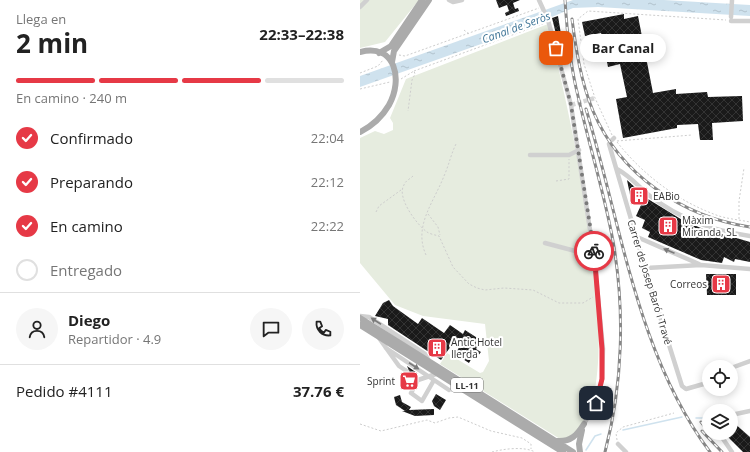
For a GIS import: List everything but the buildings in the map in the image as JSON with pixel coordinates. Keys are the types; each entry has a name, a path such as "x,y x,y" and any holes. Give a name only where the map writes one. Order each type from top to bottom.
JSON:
{"main road":[{"path":"379,53 391,46 422,0"},
{"path":"360,132 375,123 393,98 395,81 392,62 393,54 429,0"},
{"path":"360,52 370,50 385,56 392,62"},
{"name":"LL-11","path":"360,317 573,452"},
{"name":"LL-11","path":"360,324 563,452"},
{"path":"555,441 563,441 574,437 584,424"},
{"path":"580,452 580,438 584,424"}],"street":[{"path":"360,7 367,0"},
{"path":"449,0 453,2 462,0"},
{"path":"539,0 548,20 571,105 579,150 598,292 602,349 602,379 596,403 584,424"},
{"path":"731,1 731,19 750,21"},
{"name":"Carrer de Josep Baró i Travé","path":"613,141 617,169 682,386 686,389 702,384"},
{"path":"530,155 569,155 579,150"},
{"path":"617,169 627,175 650,196 688,219 717,230 750,236"},
{"path":"637,238 701,265"},
{"path":"545,243 594,256"},
{"path":"646,268 701,265 750,269"},
{"path":"378,336 399,366 404,370"},
{"path":"386,348 449,390"},
{"path":"738,365 750,361"},
{"path":"434,380 422,401 411,393 417,379 439,373"},
{"path":"738,414 750,411"},
{"path":"724,440 732,452"},
{"path":"618,444 626,452"}],"path":[{"path":"393,54 405,56 536,11 542,6"},
{"path":"731,19 588,11 578,19 584,64 595,98 613,141 658,184 700,208 721,216 750,222"},
{"path":"360,89 395,81 414,71 548,20"},
{"path":"464,30 470,34"},
{"path":"360,73 378,66 385,56"},
{"path":"408,111 412,80 415,74 414,71"},
{"path":"613,141 692,134"},
{"path":"426,255 421,236 423,228 429,206 443,180 456,144"},
{"path":"556,181 569,179 569,155"},
{"path":"739,220 739,201 744,168"},
{"path":"376,212 379,206 402,189 404,184 412,176"},
{"path":"402,189 406,205 423,228 428,233 440,237"},
{"path":"427,214 438,227 440,237 453,267 468,284 485,290 504,288 533,290 559,303 583,303 589,301 598,292"},
{"path":"618,444 616,433 623,427 674,413"},
{"path":"360,424 381,431 387,431 420,421 427,420 435,423 449,418 458,417 491,431 522,438 531,444 531,449"},
{"path":"492,452 501,449 531,449 535,452"}],"shaded area":[{"path":"360,0 419,0 385,42 360,48"},
{"path":"548,24 580,173 591,238 597,302 598,359 591,405 574,435 560,439 440,364 447,353 480,373 483,372 489,361 485,324 423,316 395,305 360,263 360,138 375,131 384,134 393,130 393,123 390,118 406,79"}],"water":[{"name":"Canal de Seròs","path":"573,0 664,0 750,5 750,16 598,7 573,8 526,28 360,87 360,76"}],"waterway":[{"path":"623,430 682,417"},
{"path":"696,418 702,418"},
{"path":"586,450 595,436 601,434"}],"tunnel":[{"path":"571,105 595,98"},
{"path":"405,370 415,378"}],"railway":[{"path":"565,0 568,36 575,84 601,187 617,267 620,320 619,374 616,400 605,452"},
{"path":"572,19 575,42 585,89 593,111 605,134 620,155 637,173 656,189 678,203 701,214 725,222 750,227"},
{"path":"586,109 621,242 648,331 665,374 685,414 710,452"},
{"path":"711,440 722,452"}],"way so far":[{"path":"556,48 571,105 594,251"}],"place":[{"name":"Bar Canal","path":"556,48"},
{"name":"EABio","path":"639,196"},
{"name":"Màxim Miranda, SL","path":"668,226"},
{"name":"Correos","path":"721,284"},
{"name":"Antic Hotel Ilerda","path":"437,348"},
{"name":"Sprint","path":"409,381"}],"route":[{"path":"594,251 602,349 602,379 600,392 596,403"}]}
